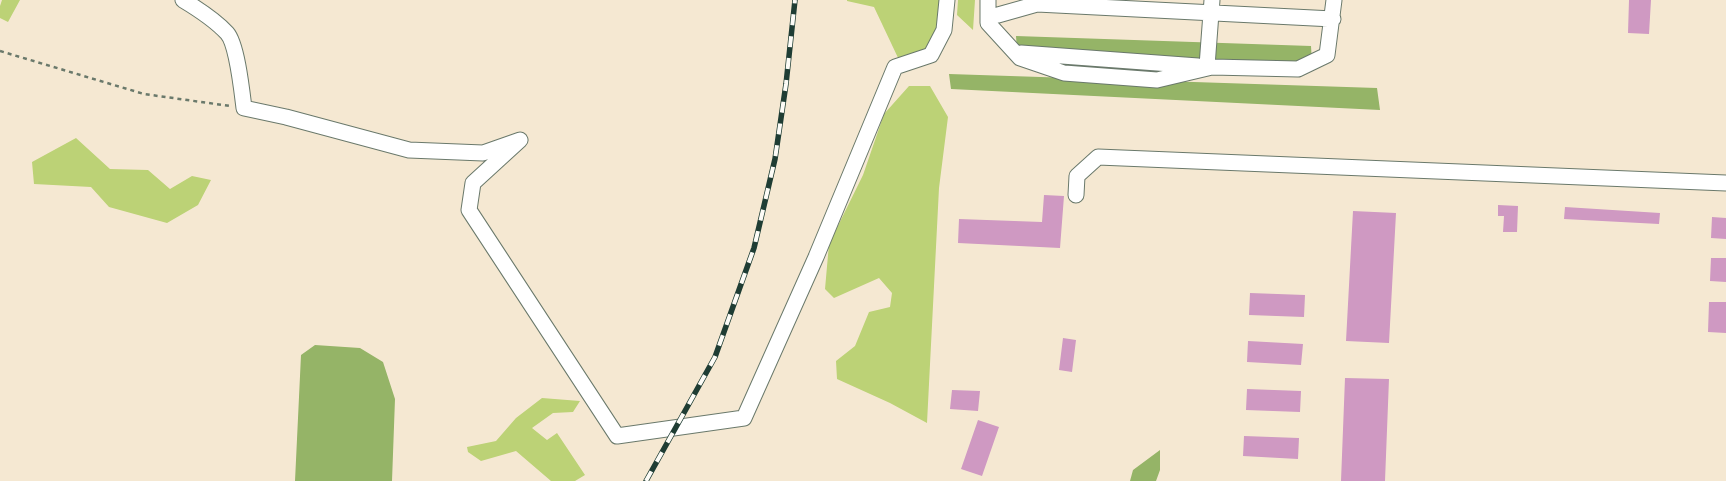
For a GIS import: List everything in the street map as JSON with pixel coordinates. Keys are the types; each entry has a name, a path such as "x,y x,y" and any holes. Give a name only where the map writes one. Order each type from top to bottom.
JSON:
{"lane":[{"path":"183,0 198,9 228,34 239,67 244,108 286,117 409,150 483,153 520,140 473,183 469,210 617,436 744,418 816,257 895,67 931,55 944,30 947,0"},
{"path":"988,0 988,22 1037,4 1212,6 1333,19"},
{"path":"995,21 1006,0"},
{"path":"995,21 1020,58 1064,74 1157,80 1209,66 1298,69 1327,55 1334,0"},
{"path":"1209,66 1212,6"},
{"path":"1076,196 1077,176 1098,157 1726,183"}],"path":[{"path":"0,51 144,94 244,108"}],"green space":[{"path":"2,0 20,0 8,22 0,18"},
{"path":"847,0 941,0 936,43 916,62 900,62 874,7"},
{"path":"958,0 975,0 973,30 957,15"},
{"path":"1016,36 1311,46 1312,63 1017,51"},
{"path":"949,74 1377,88 1380,110 951,89"},
{"path":"909,86 930,86 948,117 939,188 927,423 890,403 837,379 836,361 855,346 869,312 890,307 892,293 879,278 834,298 825,289 829,244 863,175 884,114"},
{"path":"76,138 110,169 148,170 170,189 192,176 211,180 198,205 167,223 109,207 91,187 34,184 32,162"},
{"path":"315,345 360,348 383,362 395,399 392,481 295,481 301,355"},
{"path":"542,398 580,401 573,412 553,413 532,428 547,440 557,433 585,475 575,481 551,481 516,451 481,461 468,452 467,447 496,441 516,418"},
{"path":"1160,450 1160,470 1156,481 1130,481 1133,470"}],"building":[{"path":"1629,0 1651,0 1649,34 1628,33"},
{"path":"1044,195 1064,196 1060,248 958,243 959,219 1042,222"},
{"path":"1498,205 1518,206 1517,232 1503,232 1504,216 1498,216"},
{"path":"1565,207 1660,213 1659,224 1564,219"},
{"path":"1353,211 1396,213 1389,343 1346,341"},
{"path":"1712,217 1726,218 1726,239 1711,238"},
{"path":"1711,258 1726,258 1726,282 1710,281"},
{"path":"1250,293 1305,295 1304,317 1249,315"},
{"path":"1709,302 1726,302 1726,333 1708,332"},
{"path":"1063,338 1076,340 1072,372 1059,370"},
{"path":"1248,341 1303,344 1301,365 1247,362"},
{"path":"1345,378 1389,379 1385,481 1341,481"},
{"path":"1247,389 1301,391 1300,412 1246,410"},
{"path":"952,390 980,391 978,411 950,409"},
{"path":"978,420 999,427 982,476 961,469"},
{"path":"1244,436 1299,438 1298,459 1243,456"}],"railway":[{"path":"646,481 715,357 754,248 775,159 786,84 795,0"}]}
